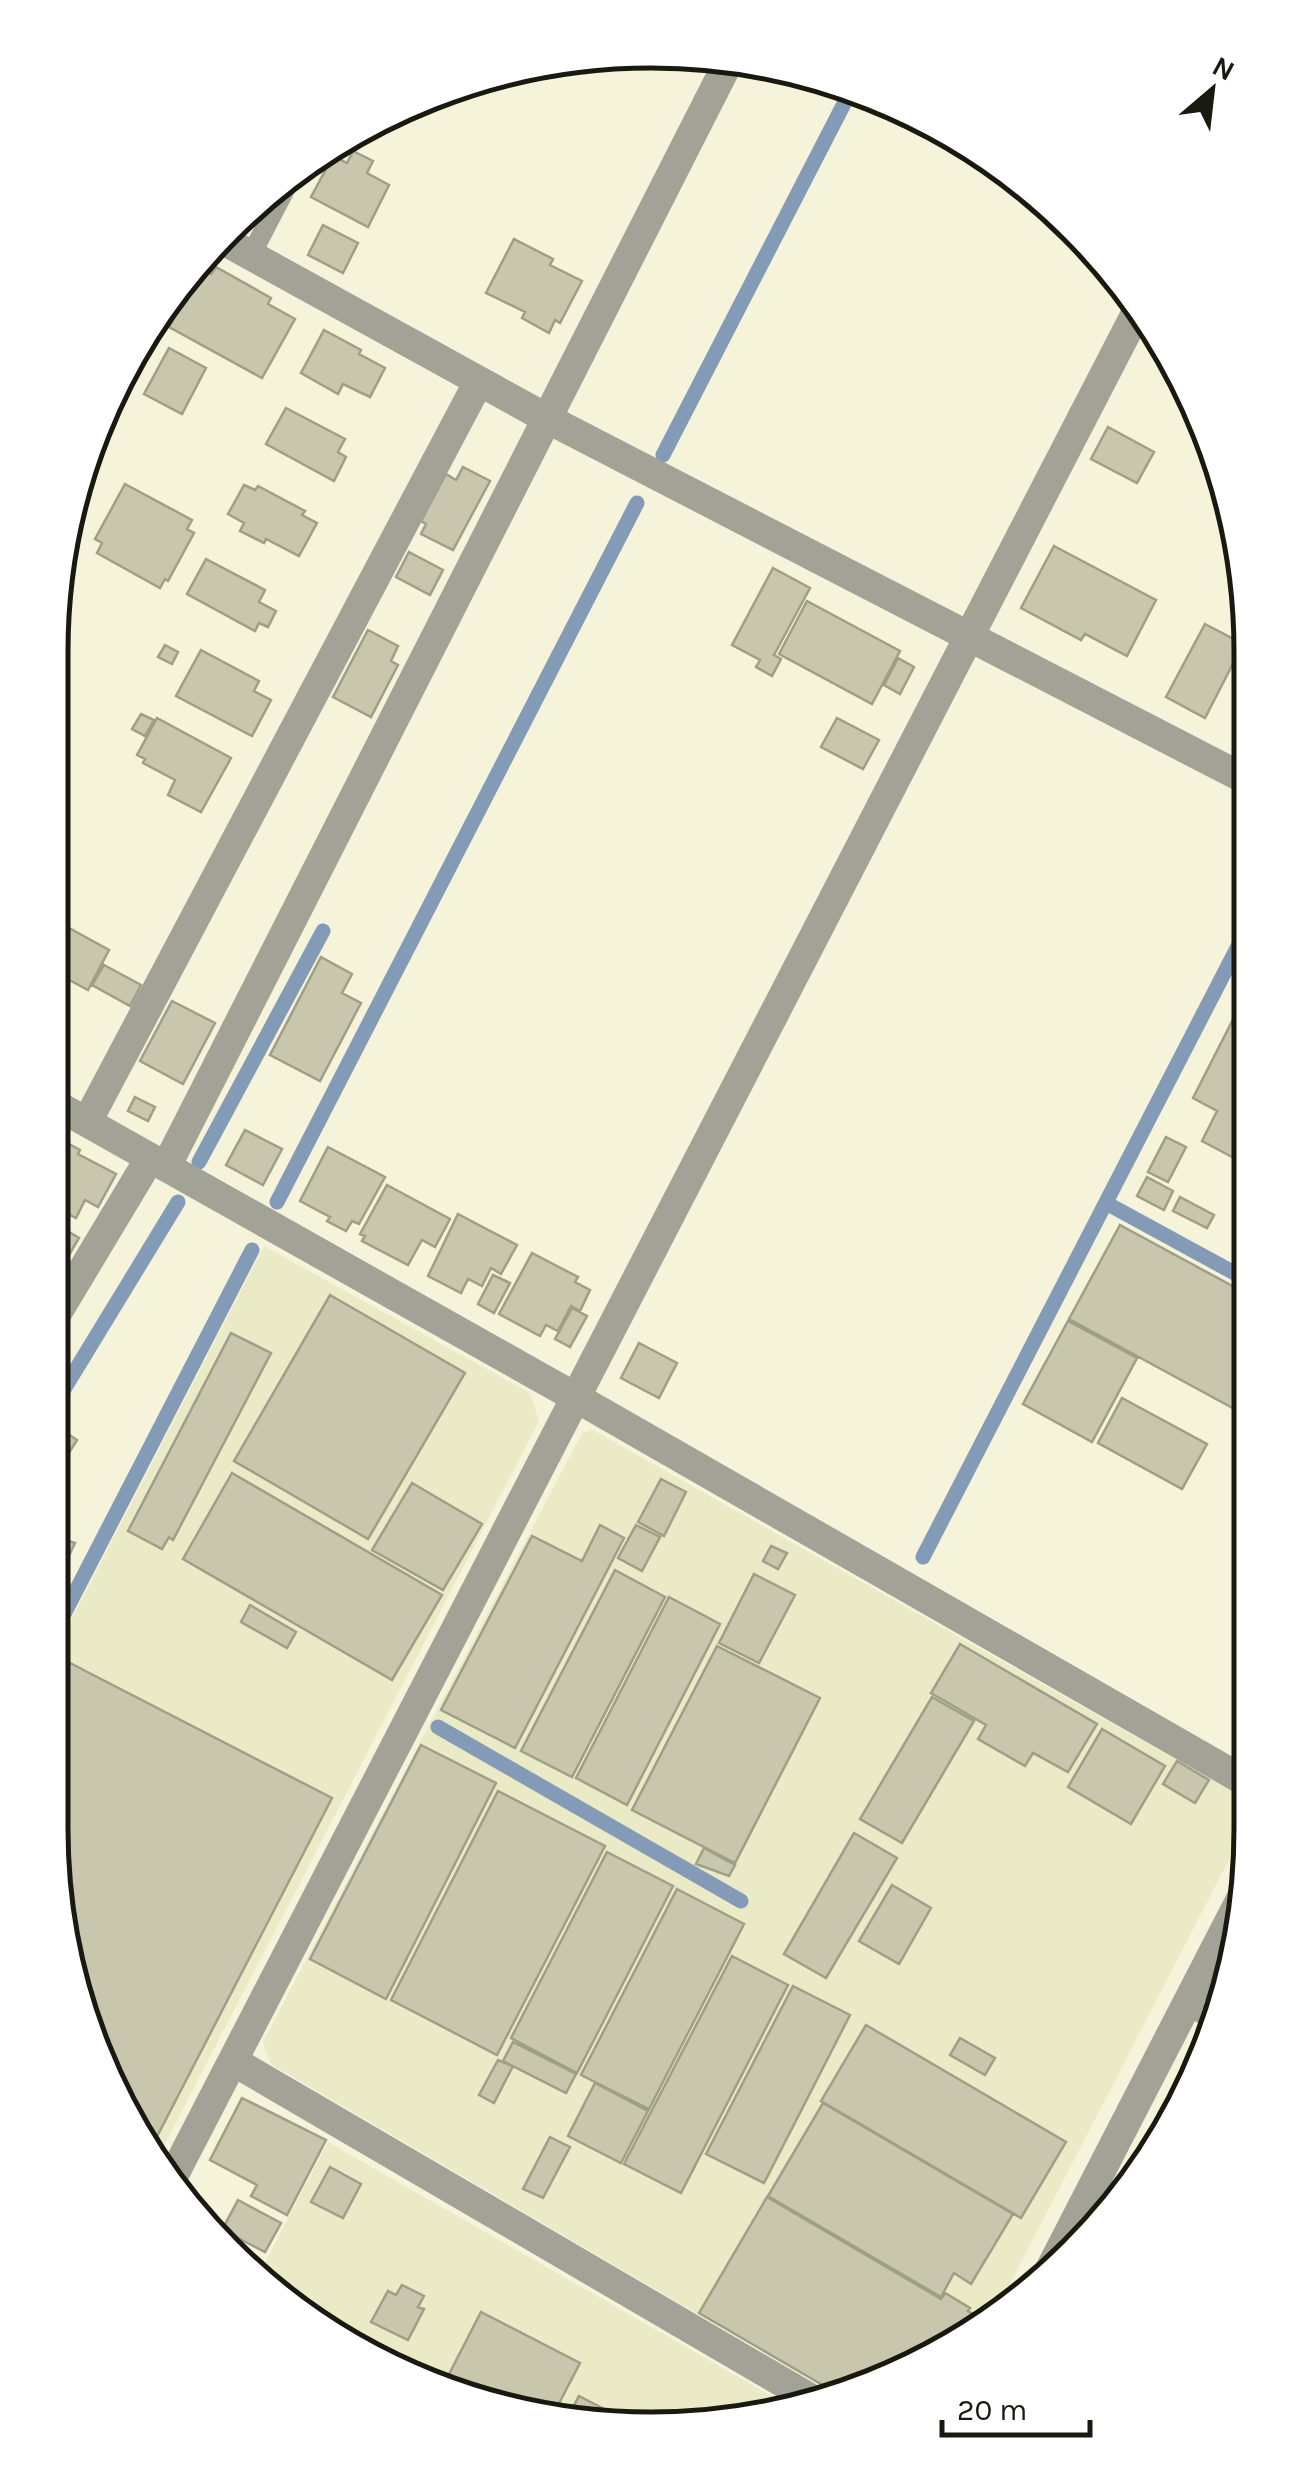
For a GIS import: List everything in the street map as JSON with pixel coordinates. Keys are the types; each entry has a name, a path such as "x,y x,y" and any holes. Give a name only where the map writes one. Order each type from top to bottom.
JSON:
{"street":[{"path":"68,1297 158,1162 723,72"},
{"path":"232,245 546,418 1234,773"},
{"path":"177,2168 1132,321"},
{"path":"87,1122 479,381"},
{"path":"68,1111 1234,1775"},
{"path":"1072,2234 1198,2012 1221,1953"},
{"path":"232,2061 801,2393"}],"lane":[{"path":"251,255 279,202"}],"shaded area":[{"path":"264,1246 530,1393 539,1421 163,2148 128,2087 98,2017 72,1905 68,1626"},
{"path":"593,1430 1234,1792 1233,1851 1006,2292 909,2352 822,2387 271,2064 263,2042 582,1433"},
{"path":"1189,2053 1159,2113 1149,2132"},
{"path":"328,2142 776,2399 727,2408 651,2412 575,2408 500,2393 428,2368 359,2334 263,2266"}],"building":[{"path":"353,151 373,161 367,173 389,185 368,227 311,197 328,165 339,159 347,163"},
{"path":"323,225 358,243 343,273 308,255"},
{"path":"514,239 553,259 550,265 582,281 560,323 555,320 549,333 522,318 525,312 486,293"},
{"path":"216,267 271,298 268,304 295,319 262,378 169,327 188,296 207,272 211,274"},
{"path":"324,330 385,368 370,397 343,384 338,394 301,373"},
{"path":"169,348 206,368 182,414 144,394"},
{"path":"286,408 345,439 338,452 346,457 334,481 266,444"},
{"path":"1108,427 1154,452 1137,483 1091,459"},
{"path":"463,467 490,481 453,550 421,534 426,524 421,521 446,474 456,480"},
{"path":"125,484 192,520 187,529 194,533 168,581 165,579 160,588 97,553 102,543 95,539"},
{"path":"244,485 255,490 258,486 305,511 302,515 317,523 299,556 240,531 244,523 228,514"},
{"path":"1054,546 1156,600 1127,656 1085,634 1081,640 1021,608"},
{"path":"409,552 443,570 430,595 396,577"},
{"path":"206,559 265,590 259,602 276,611 268,627 259,623 255,631 187,594"},
{"path":"773,568 810,588 774,655 781,659 772,676 756,667 760,660 732,645"},
{"path":"807,601 900,651 872,704 779,654"},
{"path":"1205,624 1234,639 1234,662 1205,718 1166,697"},
{"path":"368,630 398,646 391,661 398,665 371,717 333,697"},
{"path":"165,645 178,652 172,664 158,657"},
{"path":"201,650 259,681 254,691 271,700 252,736 176,696"},
{"path":"898,658 914,667 900,694 884,685"},
{"path":"141,714 154,720 145,736 132,729"},
{"path":"157,718 231,758 201,812 168,795 175,780 143,763 145,759 137,755"},
{"path":"837,718 879,740 863,769 821,747"},
{"path":"68,927 109,950 88,990 68,979"},
{"path":"321,957 352,974 342,993 361,1003 320,1081 270,1055"},
{"path":"104,965 141,985 130,1006 92,985"},
{"path":"172,1001 215,1023 183,1084 140,1061"},
{"path":"1234,1017 1234,1158 1202,1141 1217,1111 1193,1098"},
{"path":"135,1097 155,1107 148,1121 128,1111"},
{"path":"245,1130 282,1149 263,1185 226,1165"},
{"path":"1166,1137 1186,1147 1168,1182 1148,1172"},
{"path":"68,1143 80,1150 78,1154 116,1174 98,1207 85,1200 76,1218 68,1214"},
{"path":"328,1147 385,1177 359,1224 352,1221 346,1231 300,1201"},
{"path":"1147,1177 1173,1191 1164,1210 1137,1196"},
{"path":"387,1185 450,1219 435,1247 422,1240 408,1265 362,1241 365,1236 360,1234"},
{"path":"1180,1197 1214,1215 1207,1228 1173,1211"},
{"path":"458,1214 517,1245 501,1274 491,1268 482,1286 468,1279 461,1293 428,1276"},
{"path":"1120,1225 1234,1287 1234,1409 1069,1319"},
{"path":"68,1231 79,1238 68,1254"},
{"path":"532,1253 578,1277 575,1282 590,1290 580,1311 571,1306 558,1331 546,1325 540,1336 499,1314"},
{"path":"493,1275 510,1283 494,1313 478,1304"},
{"path":"330,1295 465,1373 368,1539 234,1461"},
{"path":"572,1308 587,1316 570,1347 555,1339"},
{"path":"1068,1321 1137,1358 1092,1442 1023,1404"},
{"path":"231,1333 271,1353 173,1540 169,1537 162,1549 128,1531"},
{"path":"639,1343 677,1363 659,1398 621,1378"},
{"path":"1122,1398 1207,1444 1182,1489 1098,1443"},
{"path":"68,1434 77,1440 68,1454"},
{"path":"232,1473 442,1595 392,1680 183,1559"},
{"path":"661,1479 686,1492 664,1536 638,1522"},
{"path":"412,1483 482,1524 443,1590 372,1550"},
{"path":"600,1525 624,1538 515,1748 441,1710 532,1536 582,1561"},
{"path":"636,1525 660,1537 642,1571 618,1558"},
{"path":"771,1546 787,1553 778,1569 763,1561"},
{"path":"615,1570 665,1597 572,1777 521,1751"},
{"path":"754,1574 795,1595 759,1663 719,1643"},
{"path":"669,1597 720,1624 627,1805 576,1778"},
{"path":"250,1605 296,1632 287,1648 241,1622"},
{"path":"960,1644 1097,1724 1068,1772 1033,1753 1025,1766 978,1739 986,1725 931,1693"},
{"path":"717,1646 820,1698 735,1863 632,1810"},
{"path":"70,1663 332,1798 156,2138 128,2087 98,2017 79,1943 69,1867"},
{"path":"932,1697 974,1721 902,1843 860,1819"},
{"path":"1102,1729 1165,1766 1131,1824 1068,1787"},
{"path":"421,1745 496,1783 386,1999 310,1959"},
{"path":"1177,1761 1209,1780 1195,1803 1163,1784"},
{"path":"498,1791 605,1846 497,2055 391,2000"},
{"path":"854,1833 897,1858 826,1978 784,1954"},
{"path":"704,1848 735,1865 729,1876 696,1864"},
{"path":"607,1852 673,1886 577,2073 511,2038"},
{"path":"892,1885 931,1908 899,1964 859,1941"},
{"path":"677,1889 744,1924 649,2109 581,2075"},
{"path":"732,1956 788,1985 681,2193 624,2164"},
{"path":"793,1986 850,2015 764,2183 706,2154"},
{"path":"866,2025 1066,2142 1021,2218 821,2101"},
{"path":"960,2038 995,2058 985,2075 950,2055"},
{"path":"513,2042 576,2074 566,2093 503,2061"},
{"path":"498,2060 513,2066 494,2103 479,2095"},
{"path":"595,2083 648,2111 621,2163 568,2136"},
{"path":"242,2098 326,2140 287,2215 251,2196 257,2185 210,2160"},
{"path":"823,2103 1013,2214 971,2284 954,2273 941,2297 768,2196"},
{"path":"550,2137 570,2147 543,2198 523,2189"},
{"path":"330,2167 361,2184 343,2218 311,2202"},
{"path":"767,2197 941,2299 945,2293 974,2315 909,2352 825,2386 699,2313"},
{"path":"238,2200 281,2223 265,2252 224,2227"},
{"path":"402,2285 424,2296 418,2307 424,2309 408,2340 371,2322 388,2291 396,2295"},
{"path":"481,2312 580,2363 558,2405 500,2393 448,2376"},
{"path":"579,2396 607,2411 575,2408"}],"waterway":[{"path":"663,455 846,101"},
{"path":"277,1202 637,503"},
{"path":"199,1162 323,931"},
{"path":"923,1557 1234,954"},
{"path":"68,1382 178,1202"},
{"path":"1106,1203 1234,1273"},
{"path":"68,1606 252,1250"},
{"path":"438,1727 741,1901"}]}
